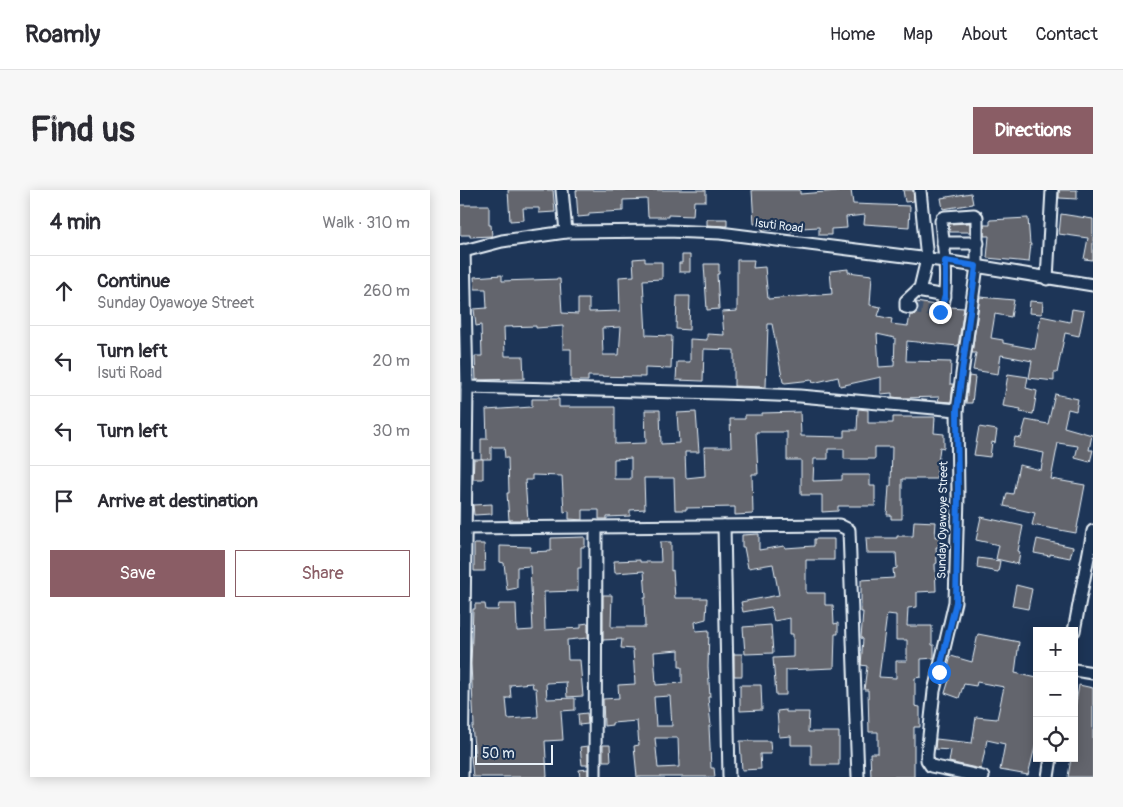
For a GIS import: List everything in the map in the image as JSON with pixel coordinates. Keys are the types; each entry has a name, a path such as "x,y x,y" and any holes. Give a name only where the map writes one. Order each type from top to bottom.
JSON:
{"street":[{"path":"562,190 566,232"},
{"path":"911,308 906,307 906,301 917,291 922,281 927,259 920,190"},
{"path":"1047,278 1052,190"},
{"name":"Sunday Oyawoye Street","path":"943,244 942,218 974,215 976,217 978,243 976,266 957,410 956,602 934,691 927,754 928,763 935,768 983,777"},
{"name":"Isuti Road","path":"462,251 502,241 566,232 668,231 720,233 945,261 1093,285"},
{"path":"938,312 942,310 945,296 943,244 978,243"},
{"path":"462,251 467,387 462,777"},
{"path":"917,291 945,296"},
{"path":"467,387 721,392 800,396 957,410"},
{"path":"465,528 840,525 849,530 858,777"},
{"path":"724,526 729,777"},
{"path":"595,777 596,527"},
{"path":"1075,627 1093,531"},
{"path":"1078,671 1093,673"},
{"path":"1048,777 1050,762"}],"building":[{"path":"508,190 553,190 555,212 539,213 539,208 523,208 524,220 510,221"},
{"path":"576,190 706,190 706,201 694,201 693,216 668,215 668,217 648,217 647,199 623,200 623,211 589,213 589,216 578,217"},
{"path":"752,190 800,190 800,194 851,190 853,204 910,206 909,227 864,224 865,215 846,217 847,228 831,229 831,235 819,235 819,227 801,228 801,231 788,231 788,229 762,230 761,223 754,224"},
{"path":"903,190 913,190 914,201 905,202"},
{"path":"1059,190 1077,190 1077,199 1059,198"},
{"path":"971,193 973,204 943,209 941,198"},
{"path":"460,205 489,205 489,225 491,225 492,236 470,237 470,235 460,235"},
{"path":"1061,214 1093,219 1093,260 1084,259 1088,238 1059,234"},
{"path":"1028,218 1031,244 1029,262 987,258 989,236 984,236 984,225 990,225 990,220"},
{"path":"707,219 727,219 727,226 707,225"},
{"path":"970,223 970,232 950,232 949,224"},
{"path":"682,255 690,255 690,272 679,272 679,263 682,263"},
{"path":"645,258 645,262 662,262 662,279 643,280 646,335 672,336 671,369 645,368 645,377 588,376 588,381 571,381 571,349 563,349 563,326 536,328 536,326 504,327 505,356 523,356 524,379 476,380 475,356 482,356 481,325 476,326 474,309 487,308 486,289 475,289 474,277 502,275 502,281 560,279 562,313 578,314 578,299 589,299 589,312 620,311 619,277 634,276 633,259","holes":["621,327 619,355 603,355 602,328"]},
{"path":"737,260 754,260 753,268 765,267 768,299 832,294 830,271 848,269 848,272 872,275 870,305 881,307 878,316 892,319 891,324 908,326 910,315 914,315 918,310 916,302 935,305 931,312 932,316 937,319 948,315 950,307 964,308 958,346 907,341 906,361 951,362 950,384 953,384 951,402 938,401 939,397 902,398 892,397 892,393 881,394 881,377 840,386 838,377 813,383 812,380 785,383 783,382 772,324 768,324 766,387 734,386 734,350 704,349 703,381 676,380 677,362 690,362 690,339 707,340 707,334 724,335 722,312 737,311","holes":["877,334 895,338 894,366 879,367"]},
{"path":"704,264 719,264 719,274 717,274 719,309 707,310"},
{"path":"677,296 690,296 689,330 676,329"},
{"path":"980,297 1014,300 1011,317 995,314 991,338 1003,340 1003,343 1035,349 1041,316 1070,322 1072,309 1084,311 1079,336 1065,333 1057,373 1054,373 1054,381 1029,378 1032,361 1001,355 998,374 973,370 976,353 972,353"},
{"path":"1030,301 1043,302 1042,314 1029,313"},
{"path":"1008,374 1028,377 1026,388 1037,391 1033,414 1020,412 1021,409 1003,406"},
{"path":"969,376 975,377 972,403 966,403"},
{"path":"1055,394 1078,399 1076,411 1068,409 1064,427 1092,435 1089,450 1093,450 1090,462 1075,458 1078,446 1058,443 1051,479 1085,485 1076,533 1032,525 1035,513 1004,506 1007,493 1013,494 1019,465 1041,470 1044,453 1013,447 1015,437 1021,438 1026,420 1048,424"},
{"path":"532,399 559,399 559,407 615,407 615,444 646,443 645,410 660,410 661,444 679,443 677,413 696,412 699,452 685,452 686,478 705,476 704,447 731,447 730,419 745,419 745,415 762,415 762,413 800,412 801,436 844,437 844,430 857,430 858,409 868,410 868,423 893,423 893,417 935,417 934,433 944,434 944,448 940,447 936,479 902,479 902,519 891,519 891,515 887,515 889,486 891,486 892,447 875,447 875,459 844,459 844,449 828,449 828,459 814,459 813,481 842,480 842,475 870,475 870,486 875,486 875,506 838,506 838,511 822,512 822,495 801,495 801,460 787,460 787,432 756,432 758,474 752,474 753,514 735,515 735,507 675,510 674,478 644,478 645,509 630,510 630,516 607,517 607,519 599,519 599,510 583,510 583,520 569,519 569,511 564,512 562,476 532,475 532,480 525,480 528,520 509,520 507,493 509,493 508,458 505,458 504,447 491,447 491,459 481,459 481,439 487,439 486,410 532,407","holes":["631,458 631,479 614,479 614,459"]},
{"path":"979,427 997,430 995,443 992,442 990,457 974,455"},
{"path":"474,459 483,459 483,479 473,479"},
{"path":"492,504 492,514 474,515 473,505"},
{"path":"981,517 1023,526 1018,551 1020,552 1018,564 996,559 999,545 976,540"},
{"path":"914,521 936,522 935,537 939,537 939,547 936,547 936,591 917,592 917,607 908,608 907,626 932,626 932,645 934,645 934,658 921,659 921,677 915,678 915,706 920,707 920,727 914,727 914,777 871,777 870,753 878,753 878,732 869,732 868,690 864,690 867,666 861,665 863,612 861,612 861,580 894,578 893,569 897,568 896,553 867,553 866,538 913,536","holes":["887,614 896,615 896,640 907,640 907,661 896,661 896,678 879,677"]},
{"path":"759,534 759,550 784,546 785,548 814,546 814,539 834,539 834,560 806,560 806,593 825,593 825,605 833,605 834,624 838,623 838,634 835,634 834,668 786,670 786,695 776,695 773,658 793,657 793,634 790,634 790,618 774,621 771,607 743,612 741,602 779,595 773,564 748,568 744,547 742,547 742,535"},
{"path":"585,537 585,547 581,547 581,568 578,568 578,591 544,592 545,630 581,628 581,624 588,623 588,638 567,640 568,660 580,660 583,696 567,697 566,682 546,683 547,699 575,698 575,710 561,711 563,740 545,741 547,777 473,777 471,756 475,756 472,726 474,726 471,664 473,609 475,609 475,604 485,604 486,610 498,610 499,604 516,604 517,631 533,630 530,566 517,567 517,588 507,590 504,563 500,562 500,546 531,547 530,552 551,551 551,538","holes":["532,683 533,688 536,688 538,717 508,719 506,698 511,698 510,685"]},
{"path":"1037,539 1073,547 1070,558 1034,553"},
{"path":"660,542 671,542 671,571 673,570 675,598 707,598 706,619 695,622 696,631 709,630 708,667 710,697 708,697 711,726 709,726 711,768 714,768 715,777 637,777 634,746 639,745 637,721 612,723 612,725 604,726 603,699 619,698 618,685 635,684 633,649 621,648 622,639 603,640 603,595 612,595 611,627 645,627 644,598 646,598 644,571 615,573 614,561 640,560 640,562 661,562","holes":["679,650 679,667 682,667 682,683 656,685 654,652","670,696 672,726 656,726 654,697","655,738 678,738 679,767 658,768"]},
{"path":"474,544 484,544 485,571 474,571"},
{"path":"978,558 1000,561 998,572 977,568"},
{"path":"1016,585 1032,589 1028,609 1012,606"},
{"path":"771,625 773,653 745,654 743,627"},
{"path":"978,634 1019,642 1015,673 1033,677 1033,755 1028,775 1000,770 1005,744 987,740 981,769 949,762 951,750 935,749 936,739 972,743 976,717 997,719 1004,687 977,682 976,686 964,684 959,698 945,693 949,680 945,678 951,656 972,662"},
{"path":"734,654 742,654 742,676 734,676"},
{"path":"740,685 761,685 762,710 740,711"},
{"path":"1079,685 1093,688 1093,777 1068,777 1070,762 1078,762"},
{"path":"786,710 786,712 809,712 808,732 839,732 839,765 811,765 811,745 791,745 791,736 779,737 777,711"},
{"path":"587,713 588,724 579,725 578,714"},
{"path":"740,741 770,741 771,754 760,754 761,769 742,770"},
{"path":"603,745 610,745 611,761 603,761"},
{"path":"588,746 588,765 582,765 580,747"},
{"path":"588,769 588,777 580,777 579,770"}],"tunnel":[{"path":"911,308 938,312"}],"route":[{"path":"939,672 956,602 957,410 976,266 945,261 945,296 940,312"}]}
